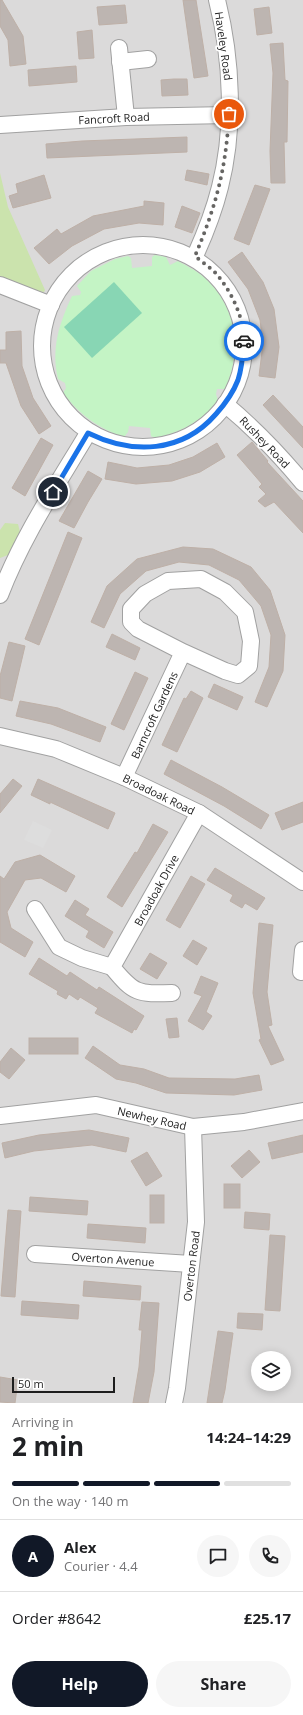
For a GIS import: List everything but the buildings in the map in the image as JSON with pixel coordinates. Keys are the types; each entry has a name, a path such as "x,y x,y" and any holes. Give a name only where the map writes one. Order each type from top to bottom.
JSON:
{"street":[{"name":"Haveley Road","path":"195,256 208,226 220,187 228,141 228,62 224,35 216,0"},
{"path":"126,117 120,55 148,59"},
{"name":"Fancroft Road","path":"0,126 126,117 229,114"},
{"path":"153,246 170,248 195,256 218,276 236,306 241,321 244,339 241,370 237,382 225,404 208,424 181,441 160,446 127,446 103,440 88,433 62,409 50,389 43,366 41,346 45,322 51,305 62,286 77,270 102,254 123,248 153,246"},
{"path":"0,285 51,305"},
{"name":"Rushey Road","path":"225,404 250,425 303,483"},
{"path":"0,595 4,572 88,433"},
{"path":"201,579 225,592 245,612 251,641 249,666 238,675 225,671 183,652 138,629 131,622 131,609 145,594 168,582 201,579"},
{"name":"Barncroft Gardens","path":"124,777 183,652"},
{"name":"Broadoak Road","path":"2,740 56,749 124,777 199,813 303,882"},
{"name":"Broadoak Drive","path":"112,968 199,813"},
{"path":"35,909 60,947 82,958 112,968 128,986 146,994 172,993"},
{"path":"301,972 303,950"},
{"name":"Newhey Road","path":"0,1116 96,1106 193,1127 244,1122 303,1110"},
{"name":"Overton Road","path":"174,1403 196,1222 193,1127"},
{"name":"Overton Avenue","path":"35,1254 191,1264"}],"shaded area":[{"path":"0,0 303,0 303,1403 0,1403"},
{"path":"33,821 52,830 43,848 24,840"}],"green space":[{"path":"0,173 8,207 45,290 44,292 37,291 0,276"},
{"path":"155,255 166,257 170,265 178,261 204,277 215,289 224,301 230,315 234,330 234,360 231,374 225,389 217,389 216,394 218,401 205,415 182,429 155,438 151,436 150,428 129,426 128,432 124,437 90,420 69,401 63,393 66,388 65,383 58,379 55,357 56,346 63,316 72,296 80,295 81,292 77,286 91,271 115,259 128,256 131,258 132,268 152,266 152,257"},
{"path":"114,282 142,313 92,358 64,327"},
{"path":"5,523 18,524 20,532 8,555 0,558 0,530"}],"way so far":[{"path":"229,114 228,141 220,187 208,226 195,256 218,276 228,290 241,321 244,341"}],"route":[{"path":"53,492 88,433 113,444 147,447 160,446 181,441 208,424 230,397 237,382 241,370 244,341"}]}
